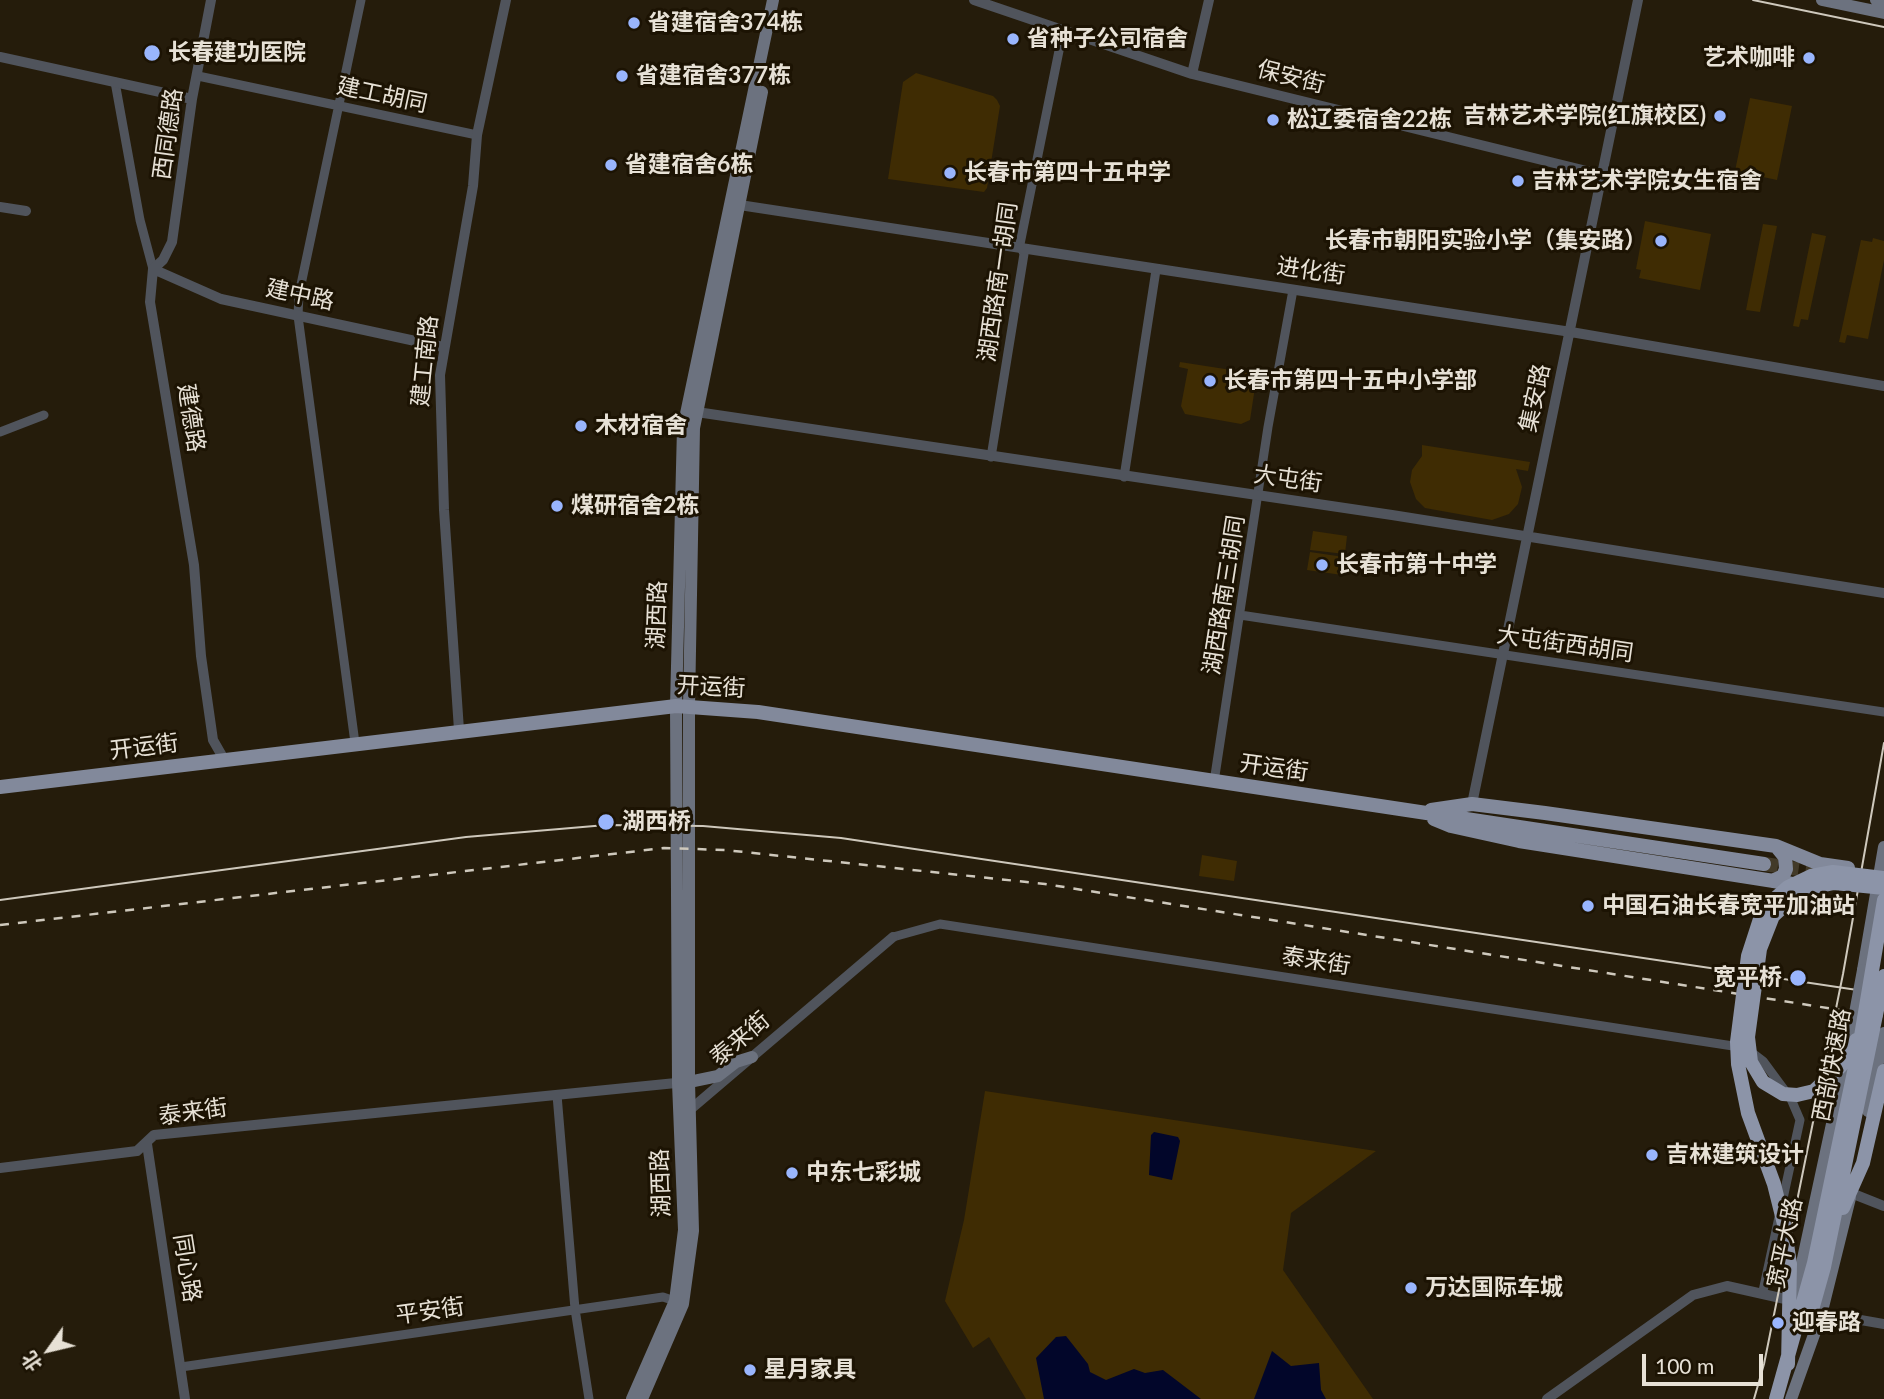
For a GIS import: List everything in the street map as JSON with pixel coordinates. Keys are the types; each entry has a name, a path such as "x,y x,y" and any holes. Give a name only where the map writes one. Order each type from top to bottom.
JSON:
{"highway":[{"path":"1788,1364 1790,1264 1784,1224 1774,1184 1748,1113 1738,1064 1737,1042 1748,956 1760,919 1771,902 1788,887 1811,876 1833,872 1882,874"},
{"path":"1866,1012 1854,1045 1841,1066 1814,1091 1797,1095 1783,1094 1758,1076 1749,1054 1749,1028 1760,950 1773,916 1793,895 1817,885 1844,883 1882,895"},
{"name":"西部快速路","path":"1773,1399 1788,1364 1814,1263 1866,1012 1882,895"},
{"name":"西部快速路","path":"1786,1399 1831,1235 1884,976"},
{"path":"1831,1235 1863,1163 1884,1071"}],"main road":[{"name":"湖西路","path":"735,205 774,0"},
{"name":"湖西路","path":"642,1399 679,1302 693,1231 684,1083 683,706 691,411 781,0"},
{"path":"1822,0 1884,13"},
{"path":"1876,0 1884,2"},
{"name":"开运街","path":"0,786 225,761 459,730 683,706 758,712 1416,813 1474,818 1764,864"},
{"name":"开运街","path":"1416,813 1472,804 1776,846 1820,864 1882,874"},
{"name":"开运街","path":"1416,813 1451,826 1520,841 1772,881 1882,895"},
{"path":"1772,881 1783,876 1786,869 1785,857 1776,846"},
{"name":"宽平大路","path":"1773,1399 1863,970 1882,895 1884,847"},
{"path":"1791,1399 1821,1315 1851,1193 1884,1033"},
{"path":"684,1083 718,1076 736,1062 752,1057"},
{"name":"湖西路","path":"632,1399 679,1302"}],"street":[{"name":"西同德路","path":"153,269 163,260 172,242 192,99 211,0"},
{"path":"355,743 298,316 299,295 361,0"},
{"name":"建工南路","path":"459,730 440,419 443,347 466,233 477,135 506,0"},
{"name":"保安街","path":"974,0 1192,74 1603,175"},
{"path":"1192,74 1209,0"},
{"name":"集安路","path":"1472,804 1638,0"},
{"name":"湖西路南一胡同","path":"991,457 1023,232 1063,31"},
{"path":"0,57 192,99"},
{"name":"建工胡同","path":"198,76 477,135"},
{"name":"建德路","path":"115,82 140,220 153,269 149,302 194,565 201,656 212,733 225,761"},
{"name":"进化街","path":"735,205 1571,332 1884,386"},
{"path":"0,207 26,211"},
{"name":"建中路","path":"153,269 221,299 443,347"},
{"path":"1125,477 1156,270"},
{"name":"湖西路南三胡同","path":"1214,782 1293,290"},
{"name":"大屯街","path":"691,411 1884,593"},
{"path":"0,432 44,415"},
{"name":"大屯街西胡同","path":"1240,615 1884,712"},
{"name":"泰来街","path":"685,1114 893,937 940,924 1746,1048 1770,1070 1791,1099 1800,1120 1763,1292"},
{"name":"泰来街","path":"0,1168 137,1152 155,1135 684,1083"},
{"path":"556,1096 575,1309 589,1399"},
{"name":"同心路","path":"147,1144 185,1399"},
{"path":"137,1152 150,1160"},
{"path":"1851,1193 1884,1206"},
{"path":"1547,1399 1693,1295 1727,1286 1794,1301 1821,1315 1884,1324"},
{"name":"平安街","path":"181,1367 663,1297 679,1302"}],"shaded area":[{"path":"916,73 993,96 997,100 1000,106 987,188 984,192 888,179 903,82"},
{"path":"1750,98 1792,106 1777,180 1735,171"},
{"path":"1645,221 1711,234 1700,290 1639,278 1641,270 1636,269"},
{"path":"1763,224 1777,226 1760,312 1746,310"},
{"path":"1812,233 1826,236 1808,320 1801,319 1799,327 1793,326"},
{"path":"1873,238 1884,241 1884,260 1868,339 1847,335 1845,343 1839,342 1861,240 1872,242"},
{"path":"1180,362 1257,374 1250,420 1241,424 1185,414 1181,406 1188,369 1179,367"},
{"path":"1422,445 1530,462 1528,471 1516,469 1522,487 1518,504 1509,514 1492,520 1425,508 1416,499 1410,482 1412,470 1422,456"},
{"path":"1313,531 1347,536 1345,554 1310,550"},
{"path":"1310,552 1344,557 1342,575 1307,570"},
{"path":"1202,855 1237,861 1234,881 1199,876"},
{"path":"985,1091 1376,1151 1291,1213 1283,1270 1373,1399 1026,1399 989,1337 973,1348 945,1301 964,1220"}],"water":[{"path":"1154,1132 1178,1137 1180,1141 1172,1180 1149,1175 1151,1135"},
{"path":"1066,1336 1088,1364 1090,1372 1106,1380 1134,1369 1145,1373 1163,1370 1201,1399 1044,1399 1036,1358 1056,1337"},
{"path":"1272,1351 1291,1366 1319,1363 1321,1390 1326,1399 1254,1399"}],"tunnel":[{"path":"1764,864 1825,873"}],"tram line":[{"path":"1753,0 1884,27"},
{"path":"1754,1399 1764,1364 1843,974 1884,743"},
{"path":"0,900 466,837 606,825 703,826 841,838 1884,994"}],"railway":[{"path":"0,925 664,848 725,850 1045,884 1884,1017"}],"place":[{"name":"省建宿舍374栋","path":"634,23"},
{"name":"省种子公司宿舍","path":"1013,39"},
{"name":"长春建功医院","path":"152,53"},
{"name":"艺术咖啡","path":"1809,58"},
{"name":"省建宿舍377栋","path":"622,76"},
{"name":"吉林艺术学院(红旗校区)","path":"1720,116"},
{"name":"松辽委宿舍22栋","path":"1273,120"},
{"name":"省建宿舍6栋","path":"611,165"},
{"name":"长春市第四十五中学","path":"950,173"},
{"name":"吉林艺术学院女生宿舍","path":"1518,181"},
{"name":"长春市朝阳实验小学（集安路）","path":"1661,241"},
{"name":"长春市第四十五中小学部","path":"1210,381"},
{"name":"木材宿舍","path":"581,426"},
{"name":"煤研宿舍2栋","path":"557,506"},
{"name":"长春市第十中学","path":"1322,565"},
{"name":"湖西桥","path":"606,822"},
{"name":"中国石油长春宽平加油站","path":"1588,906"},
{"name":"宽平桥","path":"1798,978"},
{"name":"吉林建筑设计","path":"1652,1155"},
{"name":"中东七彩城","path":"792,1173"},
{"name":"万达国际车城","path":"1411,1288"},
{"name":"迎春路","path":"1778,1323"},
{"name":"星月家具","path":"750,1370"}]}
